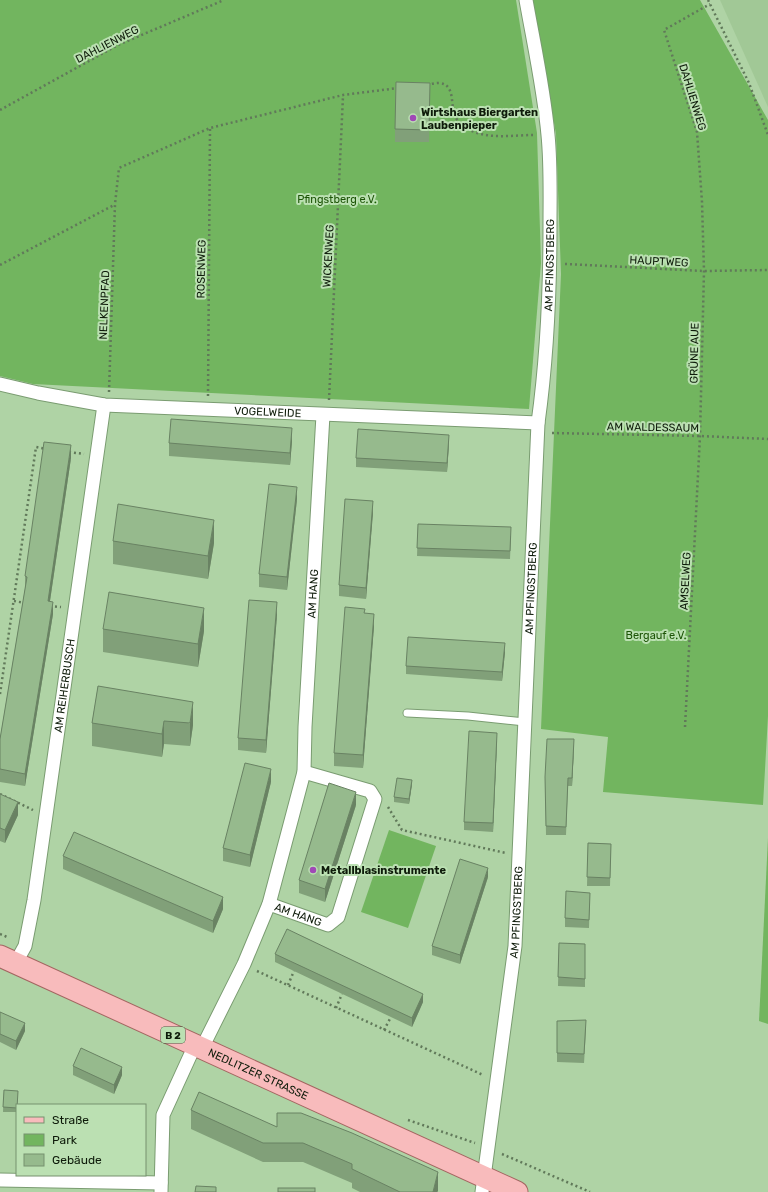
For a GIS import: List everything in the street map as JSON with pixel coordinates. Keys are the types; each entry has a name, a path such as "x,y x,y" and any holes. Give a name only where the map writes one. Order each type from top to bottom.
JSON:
{"main road":[{"name":"NEDLITZER STRASSE","path":"8,960 198,1046 483,1184 517,1192"}],"street":[{"name":"AM PFINGSTBERG","path":"483,1184 498,1082 515,946 538,428 544,385 550,263 550,165 548,135 526,0"},
{"name":"VOGELWEIDE","path":"0,384 38,393 104,405 538,428"},
{"name":"AM REIHERBUSCH","path":"8,960 24,946 34,900 104,405"},
{"name":"AM HANG","path":"161,1188 162,1115 198,1046 244,964 269,904 304,772 322,416"},
{"path":"304,772 370,791 375,799"},
{"name":"AM HANG","path":"269,904 328,925 338,917 375,799"},
{"path":"0,1180 161,1188"}],"lane":[{"path":"408,713 468,716 525,722"}],"path":[{"name":"DAHLIENWEG","path":"0,110 118,46 224,0"},
{"path":"708,0 749,83 768,135"},
{"name":"DAHLIENWEG","path":"704,271 702,202 697,132 664,30 710,4"},
{"path":"424,85 440,83 450,89 454,116 463,126 476,133 487,135 548,135"},
{"path":"210,128 343,96 401,88"},
{"name":"WICKENWEG","path":"322,416 329,399 330,388 343,96"},
{"name":"NELKENPFAD","path":"104,405 109,391 115,204 118,168 210,128"},
{"name":"ROSENWEG","path":"208,410 210,128"},
{"path":"0,265 115,204"},
{"name":"HAUPTWEG","path":"550,263 704,271 768,270"},
{"name":"GRÜNE AUE","path":"700,436 704,271"},
{"name":"AM WALDESSAUM","path":"538,428 768,439"},
{"name":"AMSELWEG","path":"685,727 700,436"},
{"path":"0,694 36,447 51,449"},
{"path":"66,452 97,456"},
{"path":"14,601 29,603"},
{"path":"45,605 76,609"},
{"path":"0,794 46,816"},
{"path":"375,799 389,807 402,830 520,856"},
{"path":"244,964 498,1082"},
{"path":"288,985 294,971"},
{"path":"336,1008 342,994"},
{"path":"384,1030 391,1017"},
{"path":"489,1148 590,1192"}],"shaded area":[{"path":"720,0 768,0 768,107"}],"green space":[{"name":"Pfingstberg e.V.","path":"0,0 516,0 537,133 541,263 529,409 33,384 0,376"},
{"name":"Bergauf e.V.","path":"532,0 700,0 768,120 768,716 763,805 603,792 608,737 541,729 561,274 556,134"},
{"path":"389,830 436,846 408,928 361,912"},
{"path":"768,838 768,1024 759,1021"}],"building":[{"name":"Wirtshaus Biergarten Laubenpieper","path":"396,82 430,83 429,130 395,129"},
{"path":"171,419 292,428 290,453 169,443"},
{"path":"358,429 449,435 447,463 356,458"},
{"path":"44,442 71,445 48,601 53,602 25,774 0,769 0,739 27,577 25,576"},
{"path":"269,484 297,487 287,577 259,574"},
{"path":"345,499 373,501 366,588 339,585"},
{"path":"118,504 214,520 208,556 113,541"},
{"path":"418,524 511,527 510,551 417,548"},
{"path":"109,592 204,608 198,644 103,629"},
{"path":"249,600 277,602 266,740 238,738"},
{"path":"345,607 365,609 364,613 374,614 363,755 334,753"},
{"path":"408,637 505,643 502,672 406,666"},
{"path":"98,686 193,702 190,723 164,721 162,734 92,723"},
{"path":"469,731 497,733 493,823 464,822"},
{"path":"547,739 574,739 572,778 568,778 566,827 546,826 545,777"},
{"path":"245,763 271,769 250,855 223,848"},
{"path":"397,778 412,780 409,799 394,797"},
{"path":"329,783 356,792 325,889 299,880"},
{"path":"0,794 18,802 5,830 0,828"},
{"path":"74,832 223,897 213,921 63,856"},
{"path":"588,843 611,844 610,878 587,877"},
{"path":"460,859 488,868 460,955 432,946"},
{"path":"566,891 590,893 589,920 565,918"},
{"path":"287,929 423,994 412,1018 275,954"},
{"path":"559,943 585,944 585,979 558,977"},
{"path":"0,1012 25,1023 16,1041 0,1034"},
{"path":"586,1020 584,1054 557,1053 557,1021"},
{"path":"81,1048 122,1067 114,1085 73,1066"},
{"path":"4,1090 18,1091 16,1108 3,1107"},
{"path":"199,1092 277,1127 277,1113 301,1113 352,1133 438,1172 433,1192 400,1192 352,1169 352,1164 303,1143 263,1143 191,1110"},
{"path":"196,1186 216,1187 216,1192 195,1192"},
{"path":"278,1188 315,1188 315,1192 278,1192"}],"place":[{"name":"Wirtshaus Biergarten Laubenpieper","path":"413,118"},
{"name":"Metallblasinstrumente","path":"313,870"}]}
